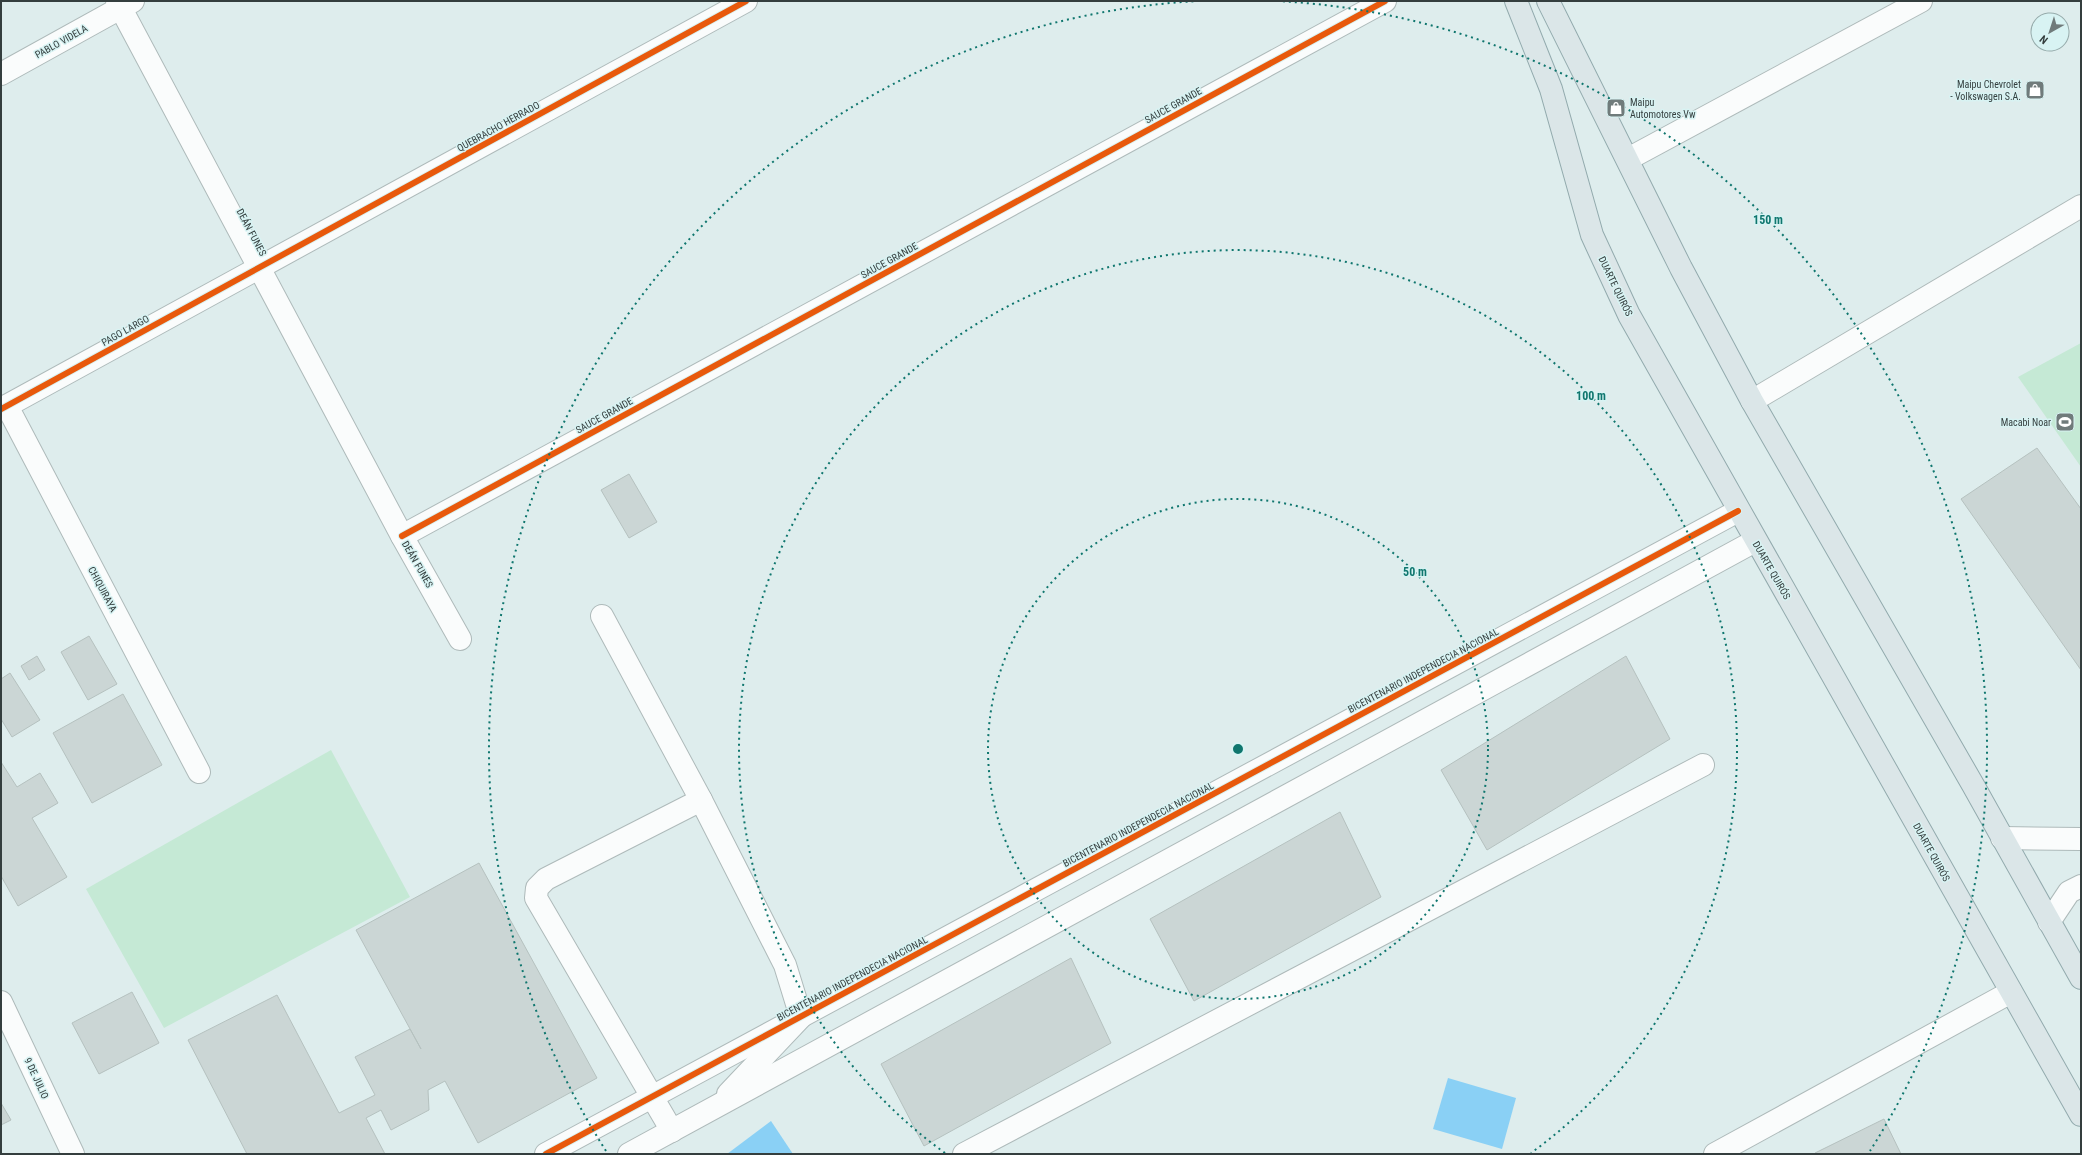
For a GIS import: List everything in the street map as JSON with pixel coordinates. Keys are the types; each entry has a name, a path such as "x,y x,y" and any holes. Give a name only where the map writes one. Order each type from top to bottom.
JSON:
{"main road":[{"name":"DUARTE QUIRÓS","path":"1516,1 1551,89 1588,221 1608,272 1629,315 1738,511 2081,1115"},
{"path":"1548,1 1681,268 1752,401 1974,785 2002,838 2081,978"}],"street":[{"name":"QUEBRACHO HERRADO","path":"260,268 746,1"},
{"name":"SAUCE GRANDE","path":"402,536 1385,1"},
{"path":"1628,159 1921,1"},
{"name":"DEÁN FUNES","path":"124,3 260,268 402,536 460,639"},
{"name":"PABLO VIDELA","path":"1,74 124,3"},
{"path":"1752,401 2081,206"},
{"name":"PAGO LARGO","path":"4,408 260,268"},
{"name":"CHIQUIRAYA","path":"4,408 199,772"},
{"name":"BICENTENARIO INDEPENDECIA NACIONAL","path":"546,1154 1738,511"},
{"path":"629,1154 1755,540"},
{"path":"602,616 701,800 785,965 801,1017 715,1108"},
{"path":"964,1154 1703,765"},
{"path":"672,1131 536,898 537,888 546,879 701,800"},
{"path":"2002,838 2081,839"},
{"path":"2050,922 2069,892 2081,886"},
{"path":"1715,1154 2011,992"},
{"name":"9 DE JULIO","path":"1,1002 73,1154"}],"green space":[{"name":"Macabi Noar","path":"2081,343 2081,467 2018,377"},
{"path":"331,750 410,897 164,1028 86,889"}],"water":[{"path":"1448,1078 1516,1098 1502,1149 1433,1129"},
{"path":"771,1121 793,1154 727,1154"}],"building":[{"path":"2037,448 2081,509 2081,670 1961,499"},
{"path":"629,474 657,522 629,538 601,490"},
{"path":"89,636 117,684 88,700 61,652"},
{"path":"37,656 45,670 29,680 21,666"},
{"path":"1626,656 1670,739 1487,850 1441,770"},
{"path":"10,673 40,720 12,737 1,719 1,679"},
{"path":"123,694 162,765 92,803 53,733"},
{"path":"1,762 17,787 40,773 58,803 32,818 67,877 18,906 1,876"},
{"path":"1340,812 1381,897 1194,1001 1150,919"},
{"path":"479,863 597,1078 478,1143 445,1081 428,1090 429,1110 391,1130 381,1110 366,1118 385,1154 247,1154 188,1040 277,995 339,1113 375,1095 355,1057 410,1029 421,1049 356,930"},
{"path":"1071,958 1111,1043 924,1146 881,1064"},
{"path":"132,992 159,1043 99,1074 72,1023"},
{"path":"1,1103 11,1120 1,1125"},
{"path":"1884,1119 1901,1154 1815,1153"}],"cycle path":[{"path":"1,409 746,1"},
{"path":"402,536 1385,1"},
{"path":"546,1154 1738,511"}],"place":[{"name":"Maipu Chevrolet - Volkswagen S.A.","path":"2035,90"},
{"name":"Maipu Automotores Vw","path":"1616,108"},
{"name":"Macabi Noar","path":"2065,422"}]}
